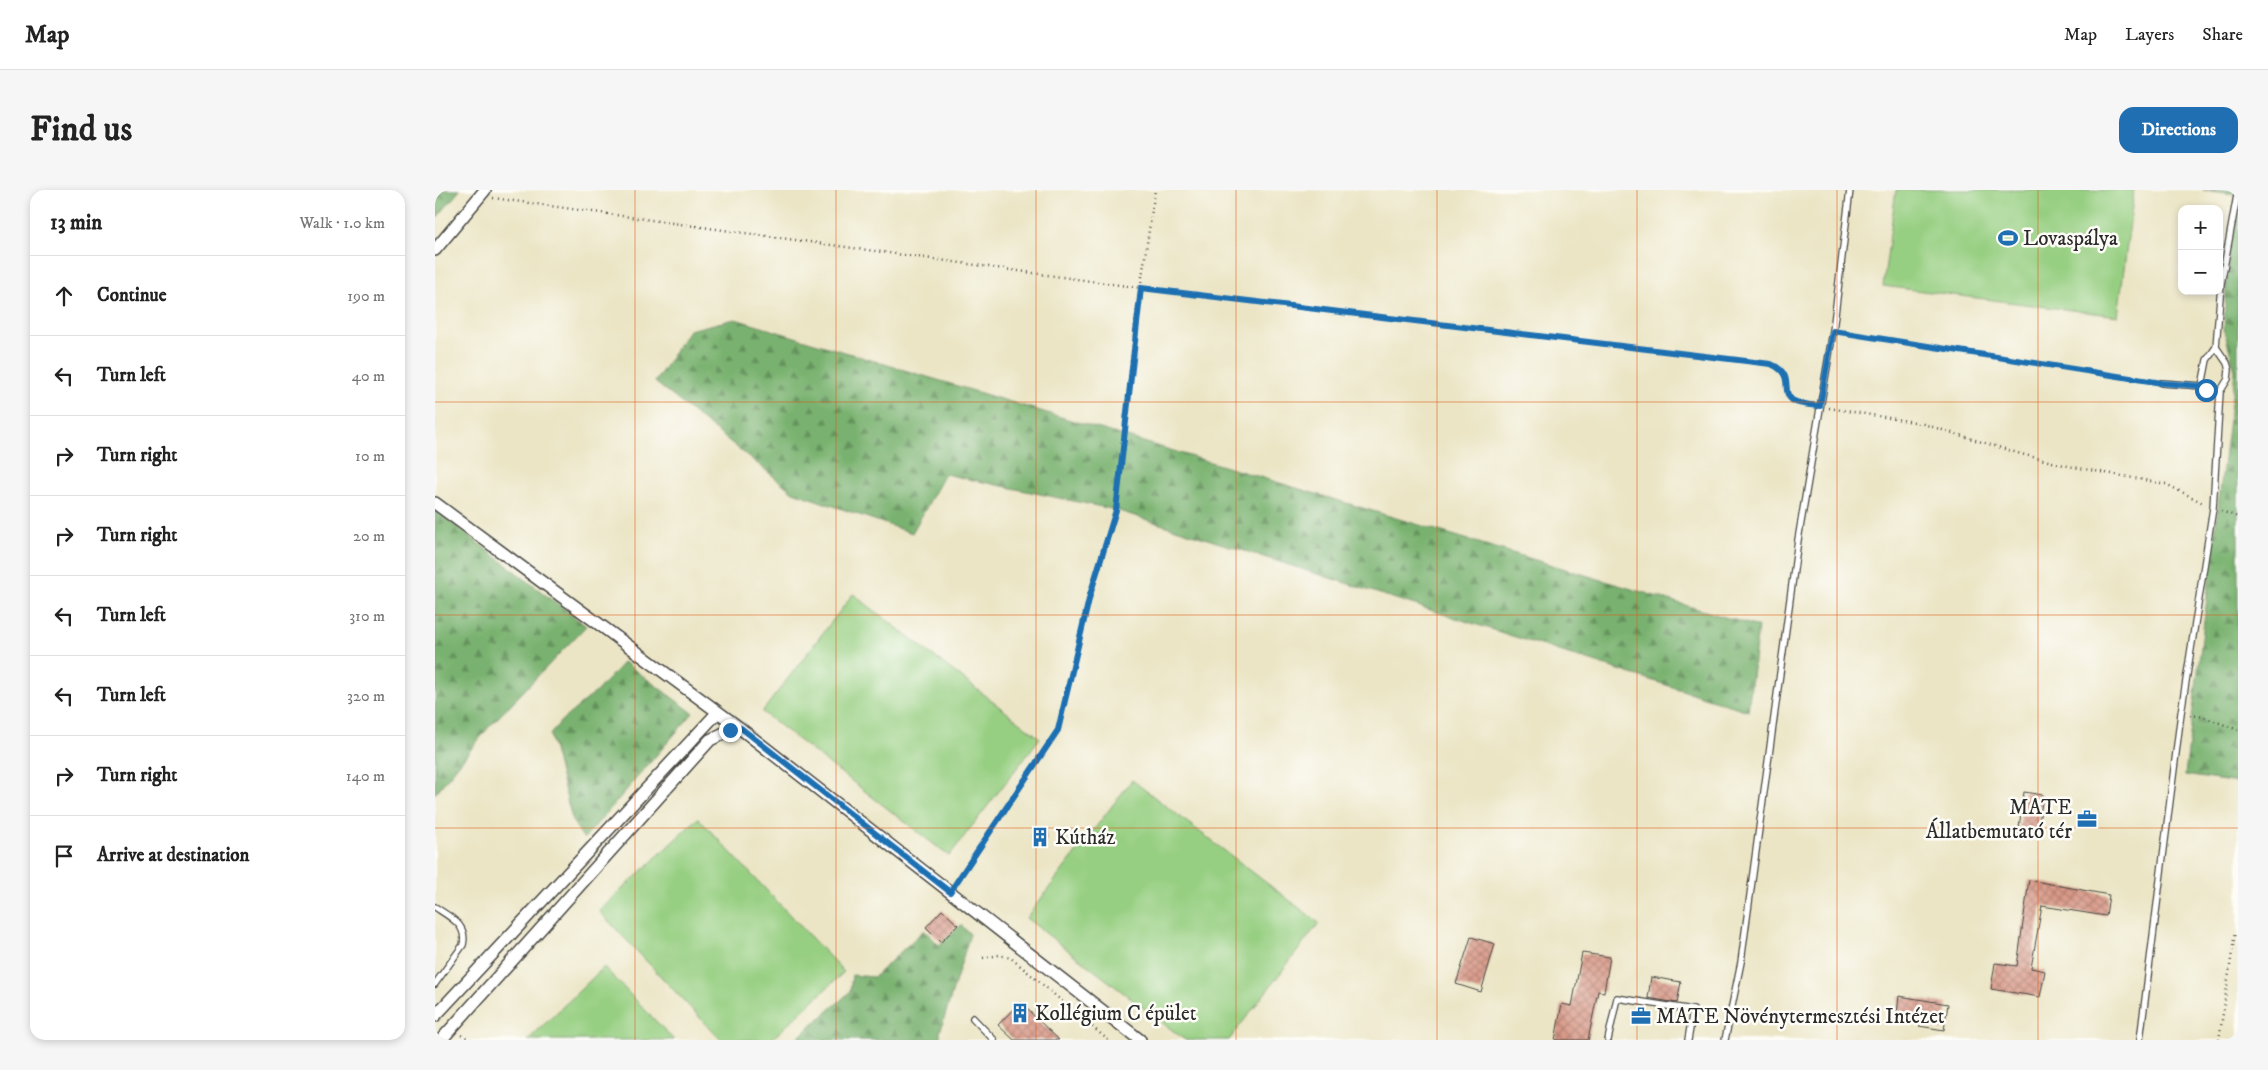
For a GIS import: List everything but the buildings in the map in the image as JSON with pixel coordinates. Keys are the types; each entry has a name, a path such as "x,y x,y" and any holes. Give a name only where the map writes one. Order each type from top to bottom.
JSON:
{"street":[{"path":"435,250 482,193"},
{"path":"435,503 741,728 1140,1040"},
{"path":"435,1016 718,712"},
{"path":"441,1040 711,740 730,730 741,728"},
{"path":"581,859 593,869"}],"lane":[{"path":"1725,1040 1741,962 1798,540 1833,331 1850,190"},
{"path":"2201,386 2207,360 2216,347 2221,284 2238,190"},
{"path":"2140,1040 2181,713 2213,508 2220,392 2229,379 2229,370 2224,357 2216,347"},
{"path":"2162,383 2201,386 2206,390 2220,392"},
{"path":"435,907 457,922 463,930 465,938 463,945 435,984"},
{"path":"1608,1040 1617,998 1693,1010 1688,1040"},
{"path":"973,1018 994,1040"}],"path":[{"path":"950,892 1058,730 1090,595 1116,510 1141,288 1155,190"},
{"path":"482,193 1141,288 1771,364 1781,370 1786,377 1788,396 1793,401 1920,423 2021,454 2068,466 2166,484 2213,508 2238,517"},
{"path":"1833,331 2162,383"},
{"path":"2181,713 2204,717 2238,730"},
{"path":"2219,1040 2235,932"},
{"path":"983,958 999,955 1011,958 1107,1040"}],"green space":[{"path":"435,190 460,190 435,220"},
{"name":"Lovaspálya","path":"1896,190 2134,190 2118,316 1883,286"},
{"path":"2203,190 2238,190 2238,783 2185,775 2235,371 2224,329 2226,285 2236,194"},
{"path":"735,319 1758,627 1748,711 1116,510 945,474 912,533 793,492 655,382 689,330"},
{"path":"435,510 586,626 488,728 435,794"},
{"path":"853,594 1040,738 949,856 762,712"},
{"path":"624,662 693,713 584,839 573,822 550,735 561,721 596,692"},
{"path":"1132,780 1319,923 1229,1040 1185,1040 1026,918"},
{"path":"698,818 844,972 771,1040 721,1040 599,911"},
{"path":"961,925 970,934 940,1032 940,1040 795,1040 850,992 852,975 874,977 924,930 939,945"},
{"path":"604,967 674,1040 528,1040"}],"place":[{"name":"Lovaspálya","path":"2008,238"},
{"name":"MATE Állatbemutató tér","path":"2087,819"},
{"name":"Kútház","path":"1040,837"},
{"name":"Kollégium C épület","path":"1020,1013"},
{"name":"MATE Növénytermesztési Intézet","path":"1641,1016"}],"route":[{"path":"730,730 741,728 950,892 1058,730 1090,595 1116,510 1136,317 1141,288 1771,364 1781,370 1786,377 1788,396 1793,401 1820,406 1833,331 2162,383 2201,386 2206,390"}]}
